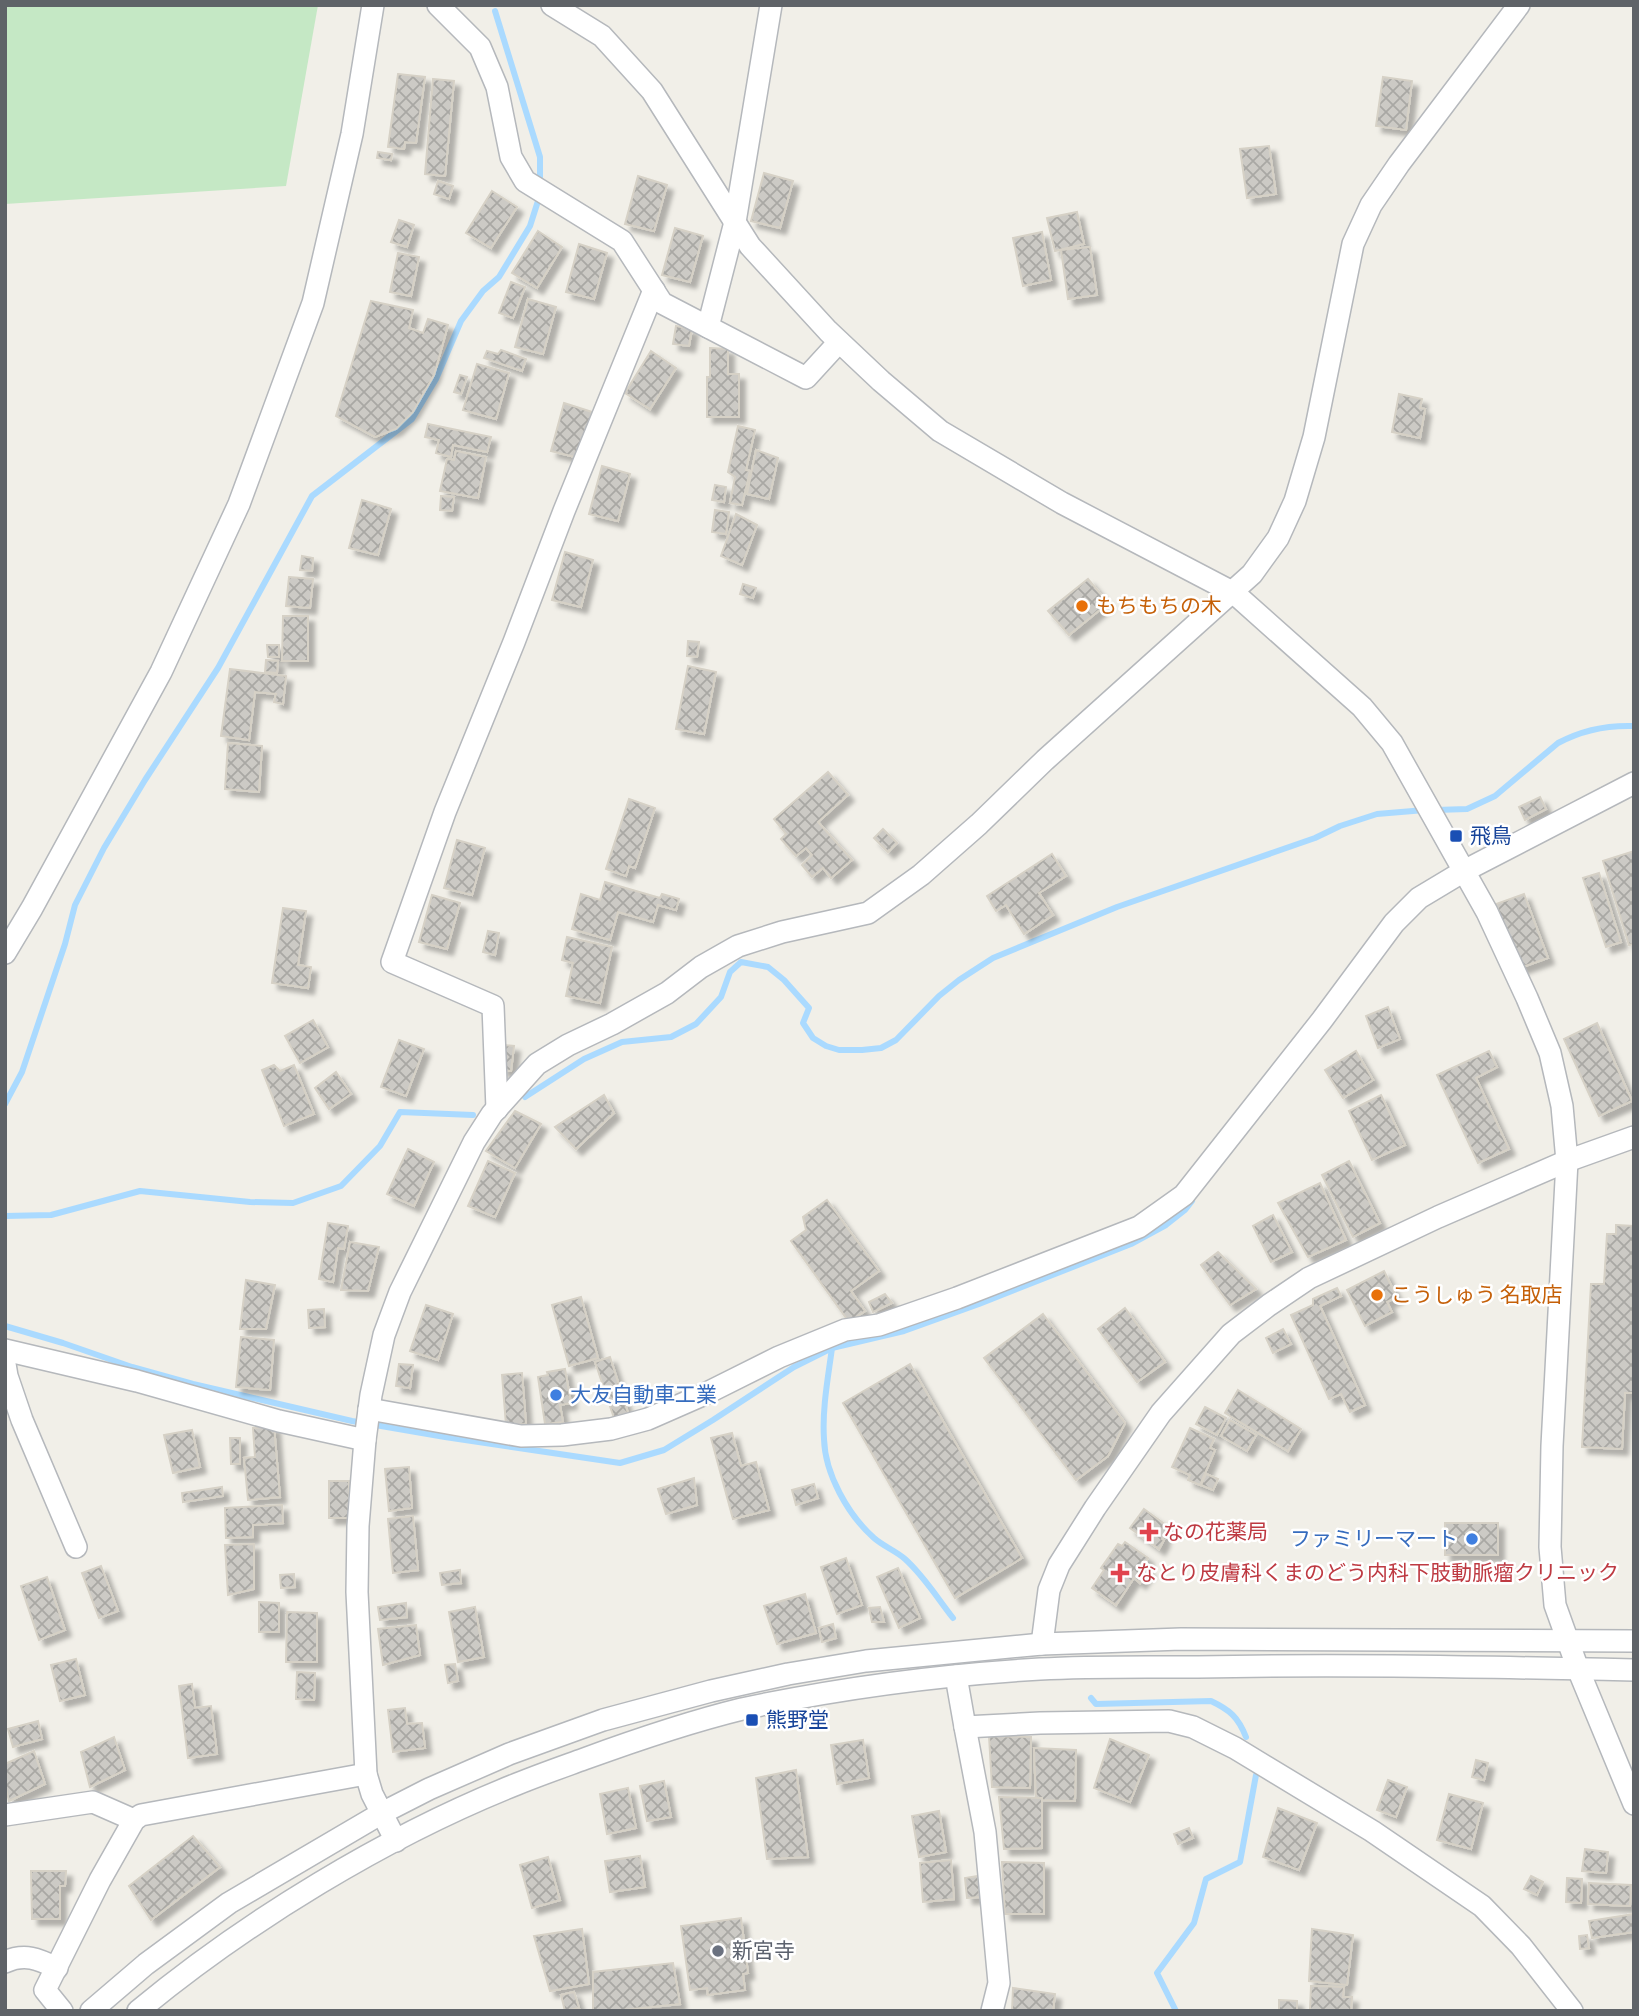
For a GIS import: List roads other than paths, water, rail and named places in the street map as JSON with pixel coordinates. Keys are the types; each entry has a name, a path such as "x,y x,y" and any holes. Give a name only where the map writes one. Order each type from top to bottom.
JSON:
{"street":[{"path":"5,953 161,672 239,504 313,303 352,134 373,5"},
{"path":"438,5 480,47 497,87 510,157 525,181 622,242 662,303 806,378 839,342"},
{"path":"552,5 602,36 652,91 750,246 839,342 881,381 940,431 1062,503 1234,593 1362,707 1392,743 1468,879 1527,998 1550,1053 1562,1106 1567,1161 1552,1446 1550,1547 1555,1605 1634,1804"},
{"path":"708,327 735,222 771,5"},
{"path":"396,1841 372,1794 366,1774 357,1592 358,1527 367,1424 384,1335 400,1292 474,1142 497,1108 537,1064 568,1045 667,993 701,967 738,946 782,932 868,913 921,875 1252,575 1278,538 1295,501 1314,437 1353,244 1371,205 1520,5"},
{"path":"497,1108 493,1006 392,962 445,811 654,290"},
{"path":"5,1350 137,1381 279,1421 367,1424 521,1436 611,1429 648,1419 779,1357 845,1331 879,1325 957,1298 1139,1227 1184,1195 1322,1020 1394,923 1419,898 1468,879 1634,783"},
{"path":"1042,1644 1049,1590 1059,1565 1161,1413 1231,1334 1310,1278 1438,1217 1567,1161 1634,1137"},
{"path":"5,1364 22,1420 76,1547"},
{"path":"91,2011 146,1964 229,1903 382,1813 509,1754 603,1720 711,1691 866,1661 1042,1644 1181,1639 1634,1641"},
{"path":"138,2011 208,1957 277,1909 396,1841 452,1813 516,1784 665,1731 741,1710 858,1688 1042,1669 1273,1665 1634,1670"},
{"path":"956,1676 985,1832 999,1983 992,2011"},
{"path":"965,1727 1169,1721 1193,1727 1235,1748 1372,1831 1482,1906 1521,1946 1572,2011"},
{"path":"62,2011 45,1990 100,1880 134,1820 141,1815 366,1774"},
{"path":"5,1815 93,1802 134,1820"},
{"path":"5,1962 14,1958 35,1958 57,1968"}],"waterway":[{"path":"495,11 540,157 540,184"},
{"path":"5,1104 22,1072 65,944 75,905 104,848 218,668 312,496 412,419 436,379 461,321 483,291 499,277 530,226 538,201"},
{"path":"1436,810 1467,809 1495,796 1567,738 1594,729 1634,726"},
{"path":"525,1097 584,1059 622,1042 671,1037 696,1024 721,997 730,972 741,962 768,967 784,980 809,1008 803,1023 813,1038 826,1046 839,1050 881,1048 896,1040 939,996 993,958 1117,907 1315,838 1340,826 1377,814 1425,810"},
{"path":"5,1216 51,1215 140,1191 250,1202 293,1203 341,1186 380,1146 400,1112 473,1115"},
{"path":"5,1326 193,1384 352,1421 620,1463 664,1450 794,1367 832,1348 904,1331 1131,1244 1166,1225 1192,1201"},
{"path":"832,1348 824,1428 825,1452 833,1480 864,1529 912,1566 953,1618"},
{"path":"1091,1698 1096,1704 1211,1701 1233,1715 1246,1737"},
{"path":"1176,2011 1157,1973 1194,1923 1206,1879 1240,1862 1256,1775"}],"place":[{"name":"もちもちの木","path":"1082,606"},
{"name":"飛鳥","path":"1456,836"},
{"name":"こうしゅう 名取店","path":"1377,1295"},
{"name":"大友自動車工業","path":"556,1395"},
{"name":"なの花薬局","path":"1149,1532"},
{"name":"ファミリーマート","path":"1472,1539"},
{"name":"なとり皮膚科くまのどう内科下肢動脈瘤クリニック","path":"1120,1573"},
{"name":"熊野堂","path":"752,1720"},
{"name":"新宮寺","path":"718,1951"}]}
